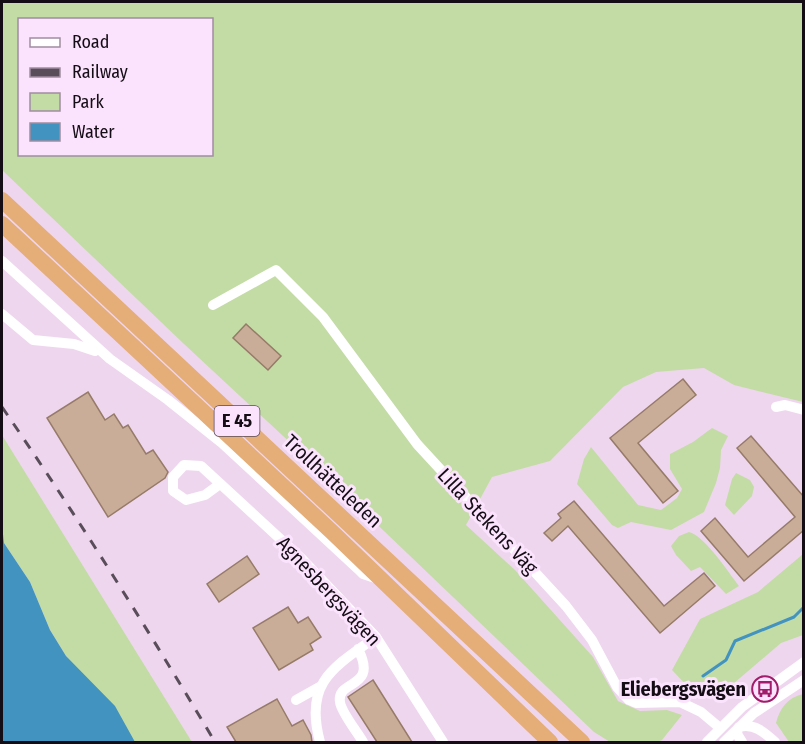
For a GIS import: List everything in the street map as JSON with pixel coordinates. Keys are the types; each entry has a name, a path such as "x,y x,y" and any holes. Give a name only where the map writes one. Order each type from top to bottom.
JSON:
{"highway":[{"name":"Trollhätteleden","path":"2,200 582,742"},
{"name":"Trollhätteleden","path":"2,224 384,582 550,742"}],"street":[{"path":"2,261 110,359 222,443 363,574 384,582"},
{"name":"Lilla Stekens Väg","path":"213,305 276,270 323,317 417,444 566,606 592,640 623,694 636,704 670,701 690,705 720,728"},
{"path":"2,314 33,340 86,347 110,359"},
{"path":"776,407 785,405 804,410"},
{"name":"Agnesbergsvägen","path":"220,484 302,559 376,637 442,742"},
{"path":"320,742 315,699 321,686 338,665 376,637"},
{"path":"358,649 365,669 362,678 344,691 340,696 339,704 363,742"},
{"path":"707,742 742,707 804,662"},
{"path":"724,742 754,713 804,680"},
{"path":"296,700 321,686"},
{"path":"720,728 738,728 747,725 775,742"},
{"path":"738,728 736,734 742,742"}],"green space":[{"path":"2,2 803,2 803,402 734,385 704,368 656,372 623,387 550,461 492,477 466,525 515,570 593,657 618,701 640,711 667,710 682,715 662,740 657,742 610,742 594,732 339,488 2,170"},
{"path":"712,428 728,436 721,450 716,483 704,512 671,530 631,522 618,528 612,525 577,484 584,459 591,447 638,505 661,510 677,498 682,489 670,469 670,454 693,442"},
{"path":"2,435 192,742 135,742 66,656 50,630 30,582 4,543"},
{"path":"736,473 750,480 754,487 752,496 734,515 725,505 732,479"},
{"path":"689,532 709,547 739,586 726,594 700,567 691,571 676,555 671,546 679,536"},
{"path":"803,554 803,635 781,643 720,695 697,691 683,682 672,670 700,619 758,592"},
{"path":"803,694 803,742 789,742 776,723 785,704"}],"water":[{"path":"2,525 4,543 30,582 50,630 66,656 115,706 135,742 2,742"}],"building":[{"path":"246,324 281,356 268,370 233,338"},
{"path":"683,379 696,395 638,443 678,491 663,503 610,438"},
{"path":"88,392 105,420 114,414 123,428 128,425 146,454 153,450 168,472 165,478 108,517 47,418"},
{"path":"751,436 804,497 804,530 744,581 701,531 715,518 748,557 795,517 737,448"},
{"path":"574,501 664,606 704,573 715,586 660,633 568,526 552,541 544,533 561,518 558,514"},
{"path":"247,556 259,574 219,602 207,584"},
{"path":"288,607 298,623 308,617 321,637 310,644 313,650 279,670 253,628"},
{"path":"373,680 412,742 377,742 348,697"},
{"path":"277,699 292,726 303,720 312,742 236,742 227,727"}],"waterway":[{"path":"703,676 726,660 735,641 794,617 804,607"}],"railway":[{"path":"2,407 111,573 215,742"}],"place":[{"name":"Eliebergsvägen","path":"765,689"}]}
